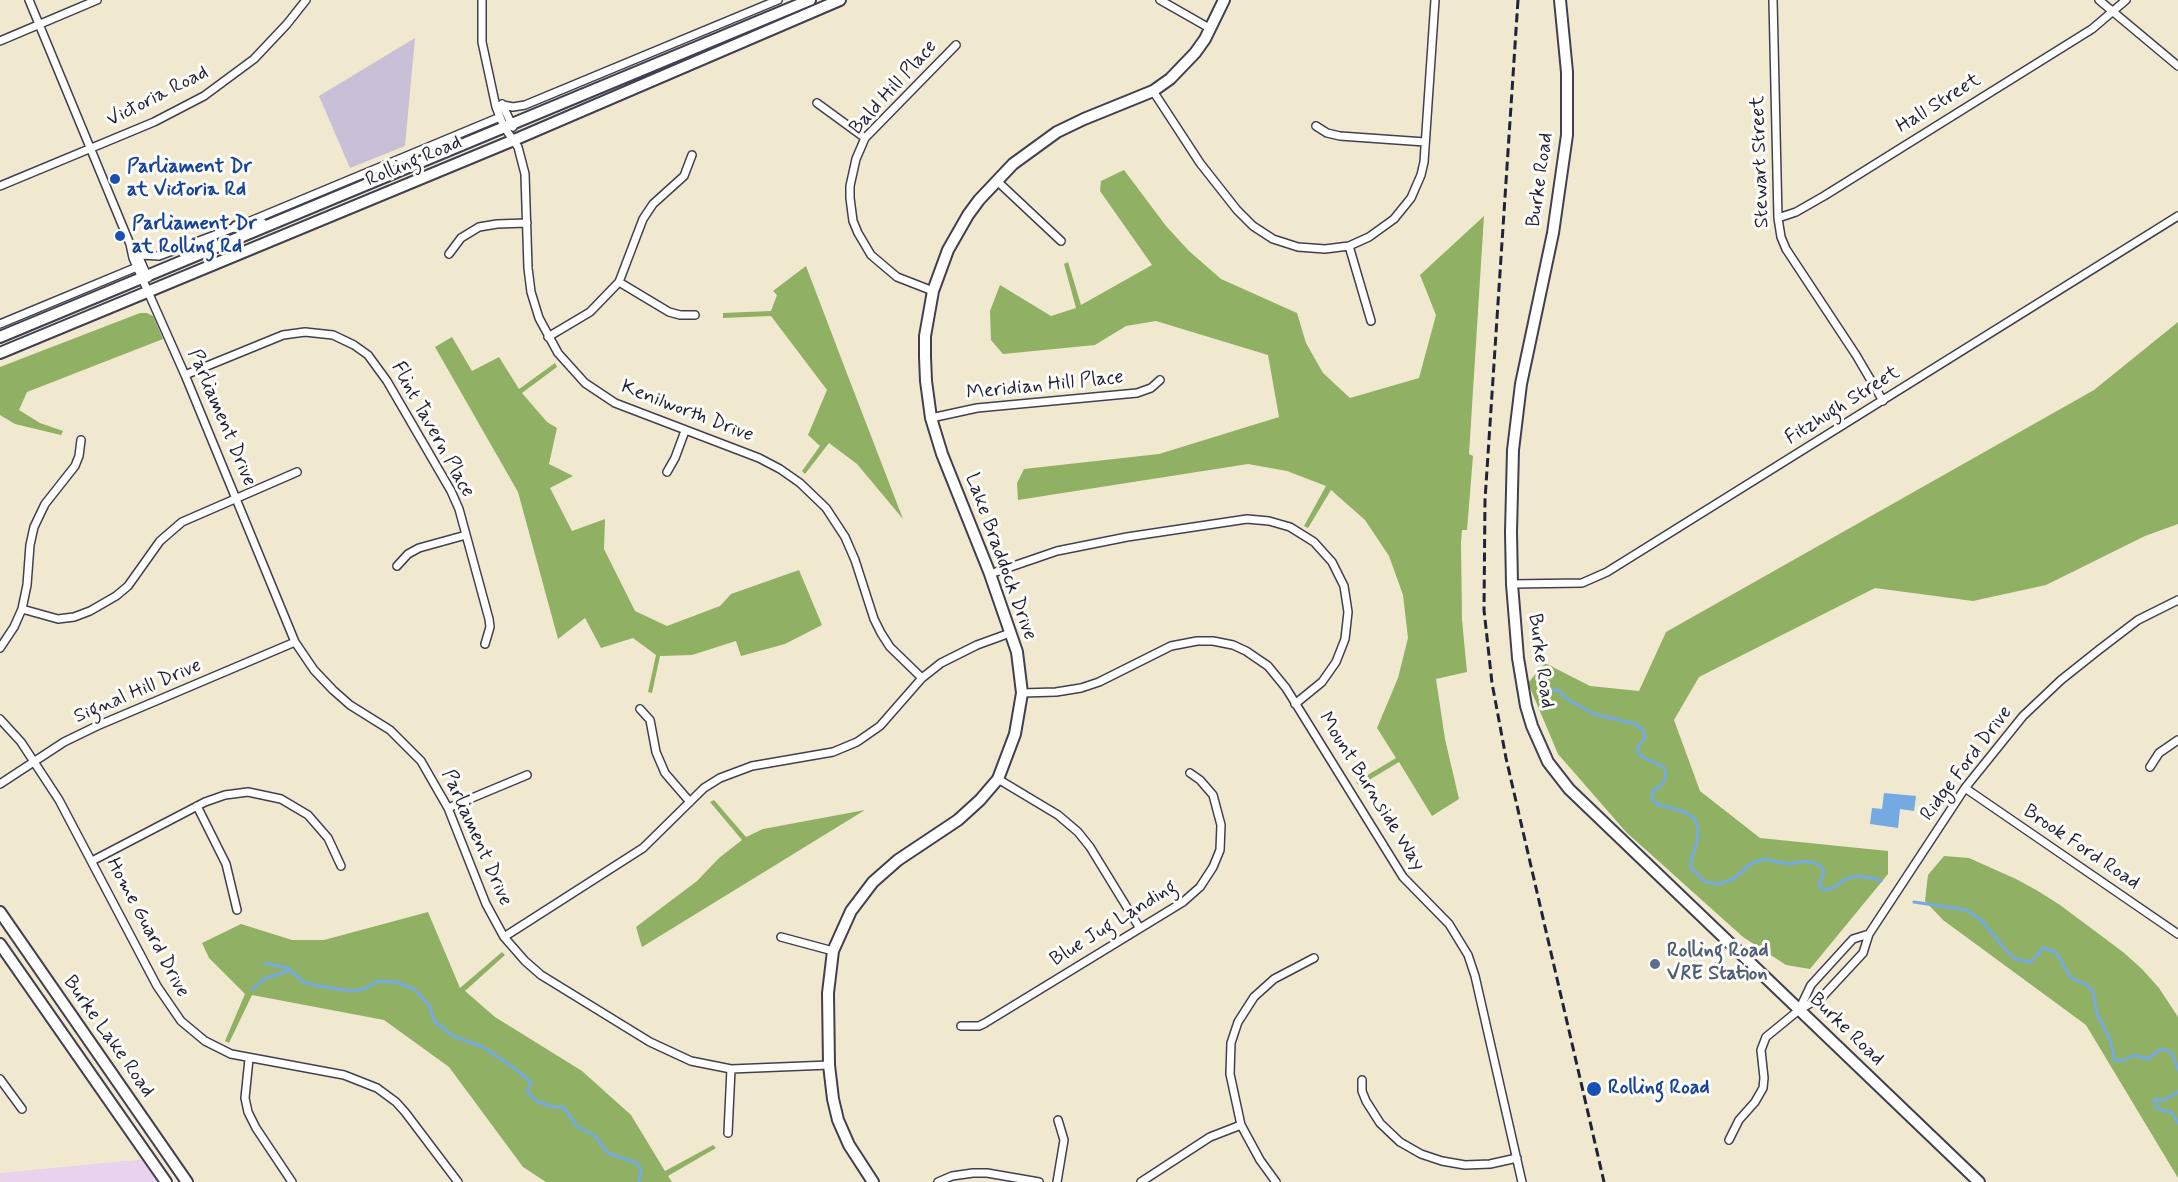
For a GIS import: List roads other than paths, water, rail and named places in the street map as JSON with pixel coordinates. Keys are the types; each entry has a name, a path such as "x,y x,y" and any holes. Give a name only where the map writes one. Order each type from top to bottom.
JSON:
{"street":[{"name":"Parliament Drive","path":"29,0 295,642 314,670 333,690 351,705 390,730 410,748 430,774 448,808 486,904 504,937 541,975 650,1042 691,1061 731,1069 830,1065"},
{"path":"0,40 97,0"},
{"name":"Victoria Road","path":"0,186 165,117 221,85 271,42 306,0"},
{"name":"Kenilworth Drive","path":"482,0 482,42 494,93 514,140 525,174 531,292 548,337 569,367 601,395 630,410 759,458 780,469 816,497 836,522 852,550 880,633 890,647 922,678"},
{"path":"503,105 525,105 778,0"},
{"name":"Rolling Road","path":"140,255 159,256 236,227 506,123 810,0"},
{"name":"Rolling Road","path":"0,353 514,140 840,0"},
{"path":"1160,0 1211,29"},
{"name":"Lake Braddock Drive","path":"873,1182 849,1145 838,1120 833,1099 828,993 833,951 851,911 873,882 898,860 958,820 998,779 1016,734 1022,693 1017,652 990,574 942,454 932,418 926,381 925,336 933,291 948,250 959,229 996,180 1021,156 1057,132 1084,118 1153,91 1188,61 1211,29 1224,0"},
{"path":"1153,91 1200,163 1237,210 1253,226 1273,239 1298,247 1325,249 1349,246 1382,229 1405,206 1421,175 1435,0"},
{"name":"Burke Road","path":"1560,0 1567,72 1567,135 1553,233 1529,339 1516,416 1511,499 1512,584 1518,658 1524,698 1532,726 1548,762 1569,789 1979,1182"},
{"name":"Stewart Street","path":"1773,0 1778,218 1781,237 1786,249 1856,355 1883,401"},
{"path":"2099,0 2178,66"},
{"name":"Hall Street","path":"1778,218 1796,212 1824,196 2092,29 2126,0"},
{"name":"Bald Hill Place","path":"933,291 910,284 888,271 871,255 858,233 851,210 850,186 856,159 865,138 956,45"},
{"name":"Kenilworth Drive","path":"494,93 503,105 506,123"},
{"path":"817,104 865,138"},
{"name":"Rolling Road","path":"0,324 274,223 506,123"},
{"path":"1316,126 1327,133 1340,136 1425,142"},
{"path":"548,337 590,312 620,282 643,219 653,204 684,176 692,155"},
{"path":"996,180 1061,241"},
{"name":"Fitzhugh Street","path":"1512,584 1587,582 1627,560 2178,216"},
{"path":"236,227 274,223"},
{"path":"449,254 461,238 479,227 527,223"},
{"name":"Parliament Drive","path":"130,244 140,255 142,273"},
{"path":"1349,246 1371,321"},
{"name":"Rolling Road","path":"0,337 142,273"},
{"path":"620,282 669,312 695,315"},
{"name":"Flint Tavern Place","path":"185,375 292,333 319,332 339,338 354,345 373,361 451,491 459,509 489,619 490,627 486,644"},
{"name":"Meridian Hill Place","path":"932,418 977,408 1137,393 1151,388 1160,380"},
{"path":"668,472 685,431"},
{"path":"0,648 14,627 22,609 34,527 45,504 75,466 80,456 81,440"},
{"path":"22,609 58,619 74,617 90,611 128,586 160,541 174,527 189,518 297,472"},
{"path":"990,574 1057,551 1138,536 1247,519 1269,521 1290,527 1314,542 1332,562 1344,586 1348,612 1345,639 1336,662 1322,682 1295,704"},
{"path":"396,566 408,554 419,548 466,535"},
{"name":"Ridge Ford Drive","path":"1799,1011 1823,996 1863,953 1869,934 1965,788 2023,716 2061,680 2138,620 2178,600"},
{"path":"504,937 643,848 704,789 734,771 833,752 857,742 880,726 922,678 948,658 1010,633"},
{"name":"Mount Burnside Way","path":"1022,693 1056,692 1081,688 1099,682 1170,646 1197,640 1233,645 1258,658 1276,674 1403,877 1449,924 1468,955 1475,976 1522,1182"},
{"name":"Signal Hill Drive","path":"0,784 64,742 97,726 295,642"},
{"path":"640,709 650,720 656,752 665,772 690,801"},
{"name":"Home Guard Drive","path":"0,719 21,742 58,800 157,986 175,1014 189,1029 205,1041 231,1054 344,1075 377,1088 405,1112 458,1182"},
{"path":"2150,767 2159,753 2178,740"},
{"name":"Blue Jug Landing","path":"960,1026 979,1026 985,1023 1183,902 1200,887 1210,873 1220,850 1221,825 1216,803 1209,789 1190,774"},
{"path":"448,808 527,776"},
{"path":"998,779 1058,815 1078,832 1090,847 1140,927"},
{"name":"Brook Ford Road","path":"1965,788 2178,934"},
{"path":"92,861 197,806 219,796 238,793 261,794 281,799 301,810 328,838 341,866"},
{"path":"197,806 222,853 237,910"},
{"name":"Burke Lake Road","path":"0,912 187,1182"},
{"name":"Ridge Ford Drive","path":"1799,1011 1811,985 1853,939 1869,934"},
{"path":"781,937 833,951"},
{"name":"Burke Lake Road","path":"0,944 166,1182"},
{"path":"1276,1182 1260,1160 1241,1125 1232,1091 1229,1064 1231,1043 1245,1008 1264,987 1314,958"},
{"path":"1729,1140 1738,1120 1755,1102 1763,1088 1764,1078 1760,1058 1763,1042 1771,1032 1799,1011"},
{"path":"249,1059 245,1098 248,1112 292,1182"},
{"path":"728,1133 731,1069"},
{"path":"0,1079 22,1110"},
{"path":"1362,1080 1362,1091 1366,1101 1380,1123 1400,1142 1421,1154 1465,1165 1490,1164 1517,1158"},
{"path":"1058,1120 1064,1146 1058,1182"},
{"path":"1141,1182 1210,1137 1241,1125"},
{"path":"938,1182 952,1176 972,1173 987,1173 1039,1182"}],"water":[{"path":"1884,793 1916,796 1914,811 1900,809 1898,828 1870,824 1872,808 1882,809"}],"waterway":[{"path":"1548,689 1559,691 1567,699 1594,714 1636,724 1643,730 1645,737 1637,749 1639,755 1665,768 1666,778 1653,791 1652,798 1656,804 1685,812 1695,819 1698,828 1697,842 1691,859 1691,868 1705,882 1719,884 1733,879 1752,863 1764,859 1788,864 1806,861 1817,864 1824,872 1819,884 1823,890 1833,888 1844,880 1856,876 1881,881"},
{"path":"1914,902 1967,910 1983,922 2015,959 2031,962 2043,948 2056,952 2071,978 2087,985 2093,992 2097,1014 2110,1039 2115,1061 2125,1060 2134,1055 2148,1059 2159,1050 2164,1049 2172,1053 2178,1070"},
{"path":"265,963 287,968 305,983 319,986 351,991 364,989 377,981 396,982 414,989 429,1005 435,1022 453,1036 483,1047 514,1068 531,1082 527,1091 535,1100 552,1107 563,1107 577,1126 595,1136 608,1153 637,1163 641,1170 639,1182"},
{"path":"252,990 264,979 290,970"},
{"path":"2178,1092 2164,1100 2154,1100 2157,1108 2172,1113 2178,1123"}],"railway":[{"path":"1518,0 1485,500 1484,610 1492,683 1506,758 1604,1182"}],"place":[{"name":"Parliament Dr at Victoria Rd","path":"115,179"},
{"name":"Parliament Dr at Rolling Rd","path":"120,236"},
{"name":"Rolling Road VRE Station","path":"1655,964"},
{"name":"Rolling Road","path":"1594,1089"}]}
